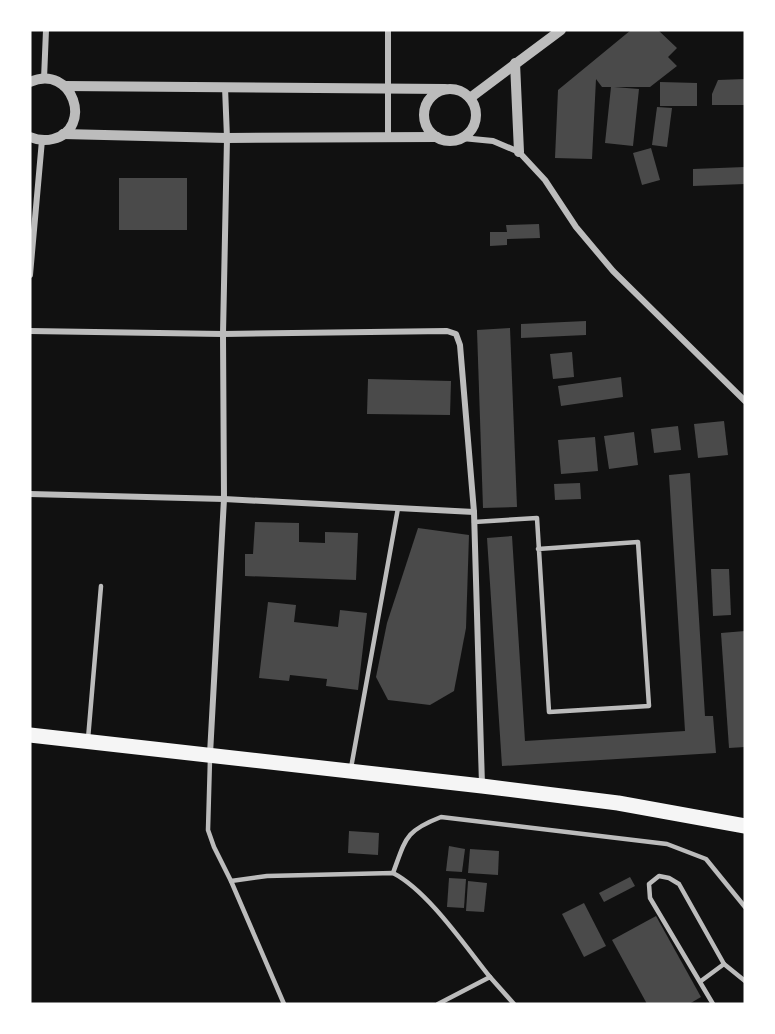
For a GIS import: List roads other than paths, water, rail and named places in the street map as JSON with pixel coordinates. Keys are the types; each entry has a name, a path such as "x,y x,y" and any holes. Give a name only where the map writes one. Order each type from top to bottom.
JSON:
{"main road":[{"path":"30,735 618,803 745,826"}],"street":[{"path":"44,79 46,30"},
{"path":"388,30 388,137"},
{"path":"470,98 561,30"},
{"path":"515,63 519,152"},
{"path":"30,82 51,79 64,86 70,93 75,110 74,119 63,134 57,138 42,140 30,137"},
{"path":"63,134 227,138 437,137 453,141 462,138 473,128 477,112 470,98 459,90 445,89 64,86"},
{"path":"210,755 224,499 223,334 227,138 225,86"},
{"path":"437,137 430,132 424,115 430,98 445,89"},
{"path":"462,138 493,141 519,152 545,180 576,227 613,271 745,401"},
{"path":"30,275 42,140"},
{"path":"30,331 223,334 447,331 456,334 460,345 474,512 482,786"},
{"path":"30,494 224,499 474,512"}],"lane":[{"path":"350,771 398,508"},
{"path":"474,522 537,518 538,549 549,712 649,706 638,542 538,549"},
{"path":"88,742 101,586"},
{"path":"210,755 208,830 284,1004"},
{"path":"393,873 405,840 419,825 441,817 667,844 706,860 745,906"},
{"path":"231,881 267,876 393,873 408,881 423,896 514,1004"},
{"path":"713,1004 650,898 649,884 659,876 669,878 679,884 724,964 745,981"},
{"path":"701,981 724,964"},
{"path":"438,1004 490,977"}]}
